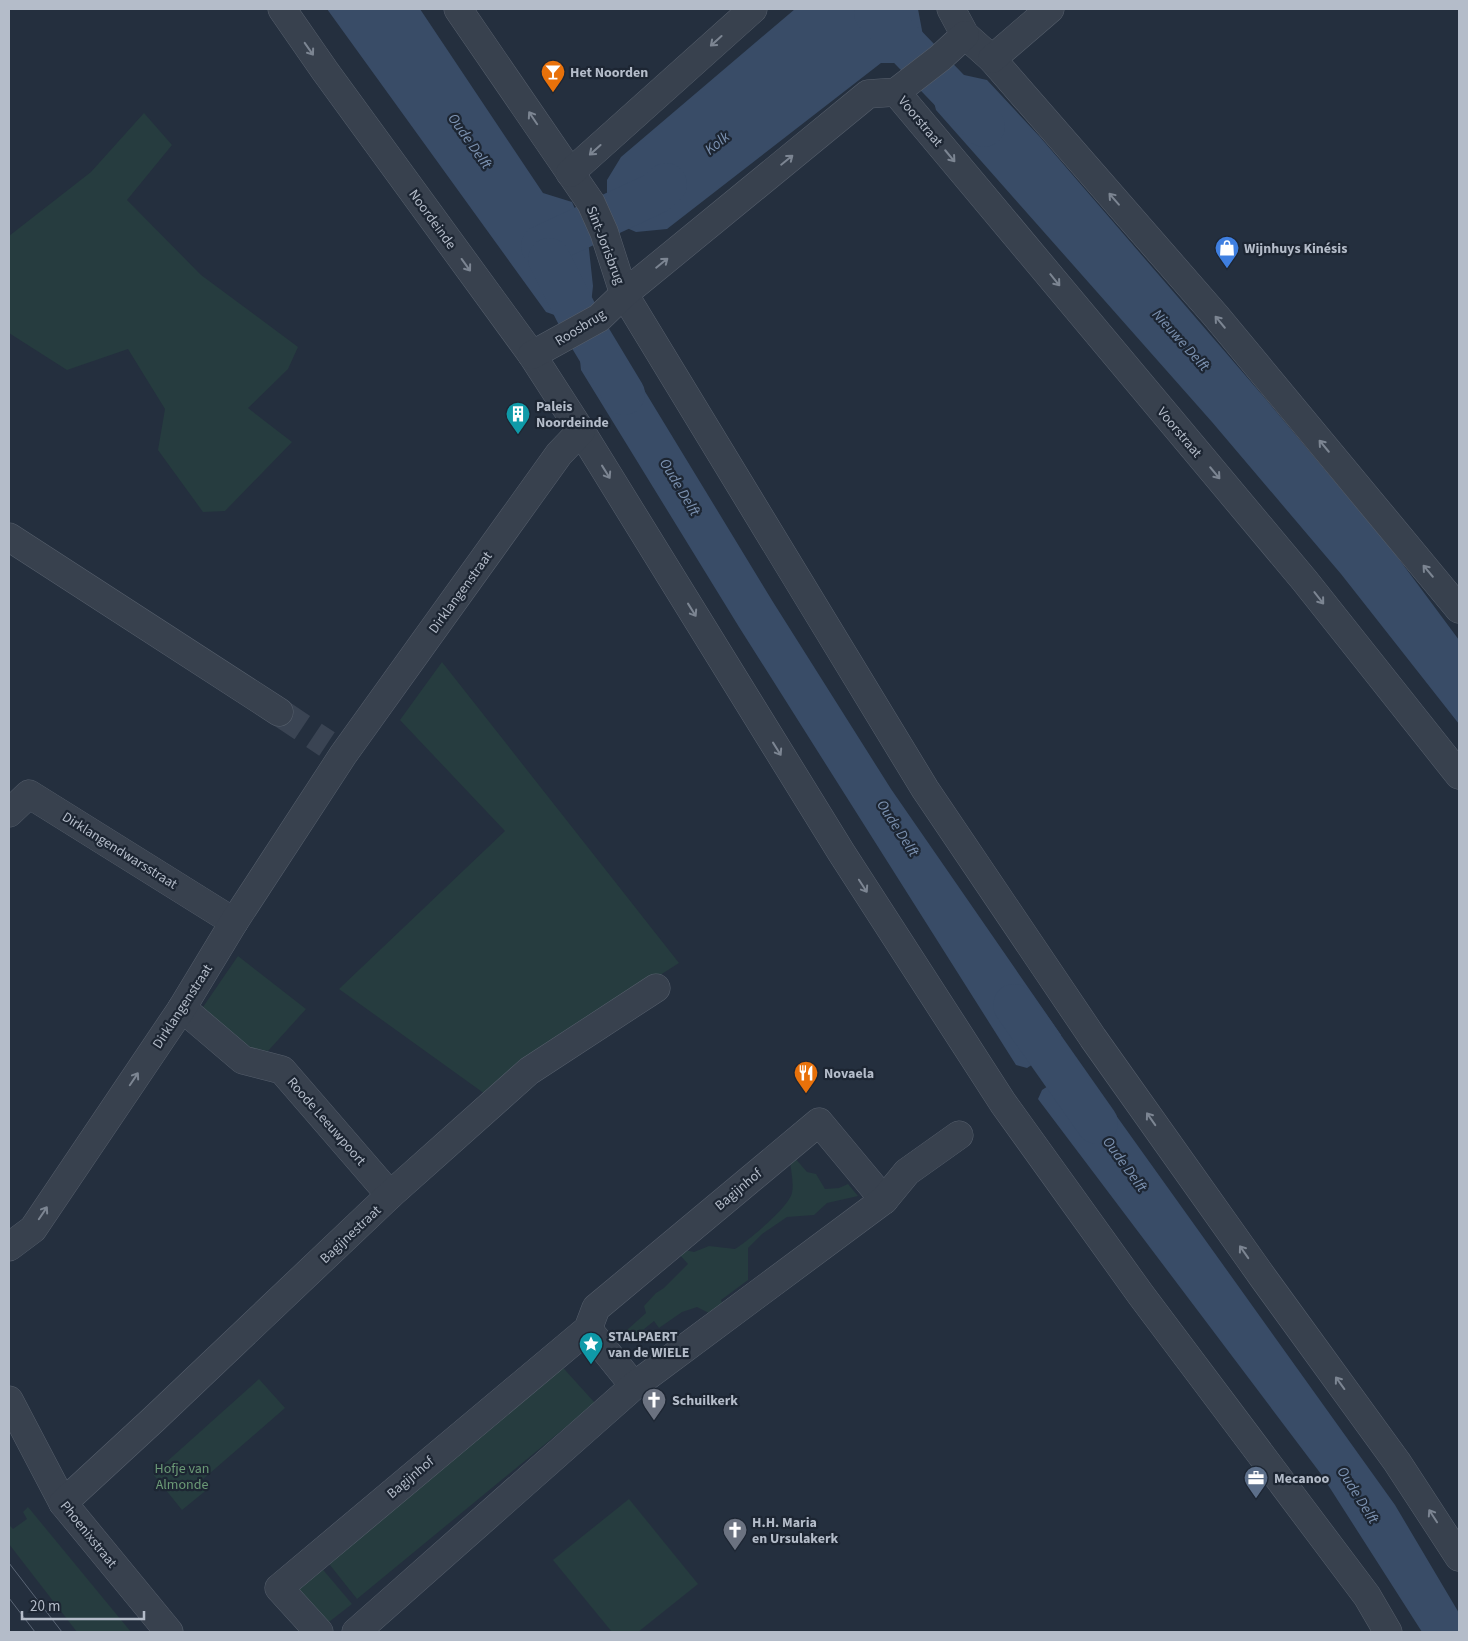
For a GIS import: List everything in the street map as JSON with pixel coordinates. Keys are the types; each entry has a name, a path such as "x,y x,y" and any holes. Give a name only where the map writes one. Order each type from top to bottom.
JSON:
{"street":[{"name":"Noordeinde","path":"282,9 532,355 581,430"},
{"path":"458,9 570,173 752,9"},
{"path":"951,9 965,36 992,59 1216,316 1459,609"},
{"path":"992,59 1050,9"},
{"path":"965,36 906,85 868,94 624,294 925,789 1099,1046 1264,1279 1397,1462 1459,1557"},
{"name":"Voorstraat","path":"906,85 1459,775"},
{"name":"Sint-Jorisbrug","path":"570,173 591,203 604,232 624,294"},
{"name":"Roosbrug","path":"532,355 571,335 598,318 624,294"},
{"path":"581,430 841,852 1003,1103 1141,1295 1367,1596 1388,1632"},
{"name":"Dirklangenstraat","path":"9,1247 33,1229 182,1008 335,750 559,454 581,430"},
{"path":"9,537 279,712"},
{"name":"Dirklangendwarsstraat","path":"9,813 29,794 234,922"},
{"name":"Bagijnestraat","path":"63,1503 390,1195 530,1071 656,988"},
{"name":"Roode Leeuwpoort","path":"182,1008 243,1060 282,1070 390,1195"},
{"name":"Bagijnhof","path":"319,1632 279,1588 588,1329 596,1308 819,1122 884,1200"},
{"path":"356,1632 634,1386 884,1200 907,1172 958,1135"},
{"path":"588,1329 634,1386"},
{"name":"Phoenixstraat","path":"9,1400 63,1503 169,1632"}],"green space":[{"path":"144,113 172,145 127,200 201,275 298,347 288,369 248,408 292,442 225,511 203,512 158,450 165,409 128,349 67,370 9,333 9,236 91,172"},
{"path":"442,662 679,963 525,1061 485,1094 339,989 505,831 400,720"},
{"path":"238,956 306,1009 268,1051 246,1047 203,1007"},
{"path":"794,1157 807,1172 816,1174 825,1189 839,1188 848,1184 858,1196 827,1203 814,1215 787,1217 762,1234 748,1248 748,1280 721,1300 723,1305 711,1314 697,1307 682,1312 659,1328 654,1321 633,1338 627,1330 646,1313 644,1306 688,1264 679,1254 685,1250 694,1252 709,1246 735,1249 749,1239 784,1207 792,1193 793,1181 790,1161"},
{"path":"556,1360 595,1403 357,1599 326,1560"},
{"name":"Hofje van Almonde","path":"259,1379 285,1408 202,1480 209,1488 182,1510 153,1474"},
{"path":"629,1499 698,1584 638,1632 612,1632 553,1560"},
{"path":"28,1507 131,1632 77,1632 9,1544 9,1525 13,1529 27,1519 23,1512"},
{"path":"319,1565 352,1604 325,1625 292,1587"}],"water":[{"path":"327,9 420,9 543,193 572,202 588,240 593,286 591,304 563,318 546,312"},
{"path":"795,9 918,9 924,41 901,63 881,63 667,229 636,232 620,225 607,196 607,180 621,157"},
{"path":"955,73 987,80 1040,137 1264,397 1393,551 1459,640 1459,724 1341,574 1212,422 936,110 932,95"},
{"path":"608,336 627,362 773,602 891,789 1061,1035 1059,1047 1027,1068 1016,1065 739,627 581,370 579,350"},
{"path":"1074,1069 1085,1072 1395,1505 1459,1613 1459,1632 1422,1632 1321,1474 1038,1099 1042,1090"}],"waterway":[{"name":"Nieuwe Delft","path":"875,13 984,126"},
{"name":"Kolk","path":"542,246 656,193 666,184"},
{"name":"Oude Delft","path":"549,259 583,326 624,394"},
{"name":"Oude Delft","path":"1014,1005 1097,1123"}],"tunnel":[{"path":"279,712 327,744"}],"tram line":[{"path":"9,1563 62,1632"},
{"path":"9,1598 35,1632"}],"place":[{"name":"Het Noorden","path":"553,93"},
{"name":"Wijnhuys Kinésis","path":"1227,269"},
{"name":"Paleis Noordeinde","path":"518,435"},
{"name":"Novaela","path":"806,1094"},
{"name":"STALPAERT van de WIELE","path":"591,1365"},
{"name":"Schuilkerk","path":"654,1421"},
{"name":"Mecanoo","path":"1256,1499"},
{"name":"H.H. Maria en Ursulakerk","path":"735,1551"}]}
